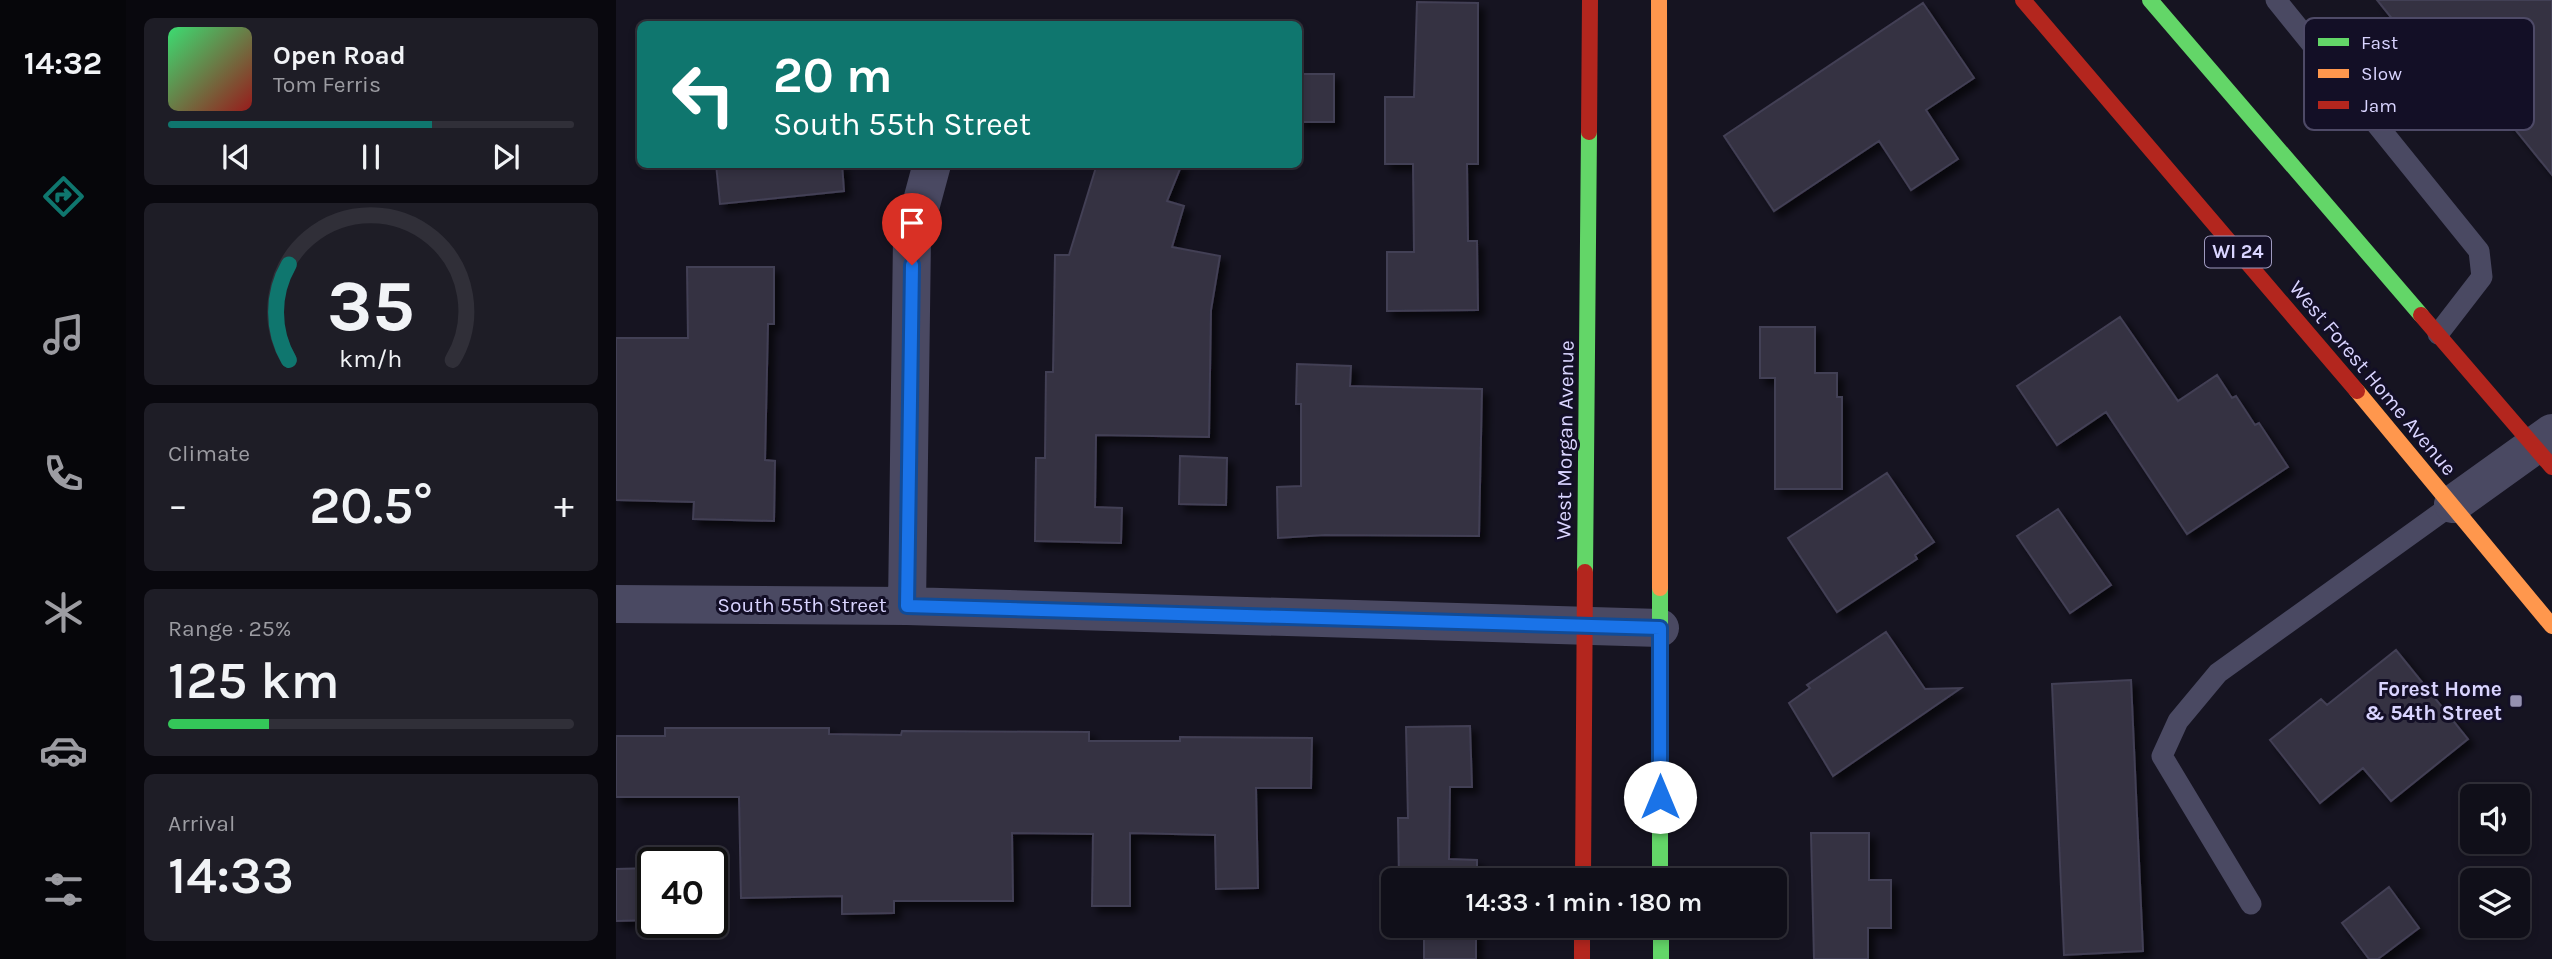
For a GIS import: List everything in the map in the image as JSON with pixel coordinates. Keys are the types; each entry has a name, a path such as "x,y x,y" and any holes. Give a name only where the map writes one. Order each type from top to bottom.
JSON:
{"street":[{"name":"West Morgan Avenue","path":"1583,868 1590,0"},
{"path":"1659,0 1660,868"},
{"name":"West Forest Home Avenue","path":"2024,0 2453,504 2552,626"},
{"path":"2150,0 2438,334 2546,449 2453,504"},
{"path":"907,606 912,238 931,168"},
{"name":"South 55th Street","path":"616,604 907,606 1660,628"},
{"path":"1582,938 1582,959"},
{"path":"1661,938 1661,959"}],"lane":[{"path":"2276,0 2304,35"},
{"path":"2381,130 2479,251 2482,277 2438,334"},
{"path":"2252,904 2162,756 2178,721 2218,673 2453,504"}],"building":[{"path":"2377,0 2552,0 2552,175 2516,130 2534,130 2534,18 2391,18"},
{"path":"1417,2 1478,3 1478,164 1467,164 1468,241 1477,241 1478,310 1387,311 1387,252 1414,252 1413,164 1385,164 1385,97 1414,97"},
{"path":"1923,3 1974,78 1926,110 1958,159 1911,190 1879,141 1774,211 1724,136"},
{"path":"1302,74 1334,74 1334,122 1302,122"},
{"path":"716,168 842,168 844,191 720,204"},
{"path":"1096,168 1180,168 1167,201 1184,206 1172,247 1220,256 1211,310 1209,437 1096,435 1095,507 1122,508 1121,543 1035,541 1036,458 1045,458 1046,372 1053,372 1055,255 1069,255"},
{"path":"687,267 774,267 774,324 768,324 765,460 775,461 774,521 693,519 694,502 616,500 616,338 688,338"},
{"path":"2120,317 2178,401 2217,375 2232,398 2236,396 2255,425 2259,423 2288,467 2187,534 2106,412 2057,445 2017,386"},
{"path":"1760,327 1815,327 1815,373 1837,373 1837,397 1842,397 1842,489 1775,489 1775,378 1760,378"},
{"path":"1297,364 1351,366 1350,386 1482,389 1479,536 1325,535 1278,538 1277,487 1301,486 1301,404 1296,404"},
{"path":"1180,456 1227,458 1226,505 1179,504"},
{"path":"1887,473 1934,542 1915,555 1917,559 1837,612 1788,538"},
{"path":"2058,509 2111,585 2070,613 2017,536"},
{"path":"1886,632 1925,689 1961,688 1833,776 1789,703 1810,688 1807,685"},
{"path":"2396,650 2468,739 2391,801 2363,768 2320,803 2270,740 2321,699 2327,705"},
{"path":"2131,680 2143,951 2064,955 2052,684"},
{"path":"1470,726 1472,787 1450,787 1449,859 1477,860 1477,868 1399,868 1398,818 1408,818 1406,727"},
{"path":"665,728 829,728 829,734 901,735 902,731 1089,732 1089,741 1180,741 1180,737 1312,738 1311,788 1256,788 1258,888 1216,889 1215,835 1130,833 1130,906 1092,906 1093,834 1012,833 1013,901 894,901 894,913 842,914 842,896 741,898 739,797 616,797 616,736 665,736"},
{"path":"1811,833 1869,833 1869,880 1891,880 1891,928 1868,928 1868,959 1814,959"},
{"path":"637,868 637,920 616,921 616,869"},
{"path":"2389,887 2419,928 2378,959 2369,959 2342,923"},
{"path":"1424,938 1476,938 1476,959 1424,959"}],"traffic: fast":[{"path":"2150,0 2421,315"},
{"path":"1585,572 1589,132"},
{"path":"1660,588 1660,868"},
{"path":"1661,938 1661,959"}],"traffic: slow":[{"path":"1659,0 1660,588"},
{"path":"2357,391 2552,626"}],"traffic: jam":[{"path":"1589,132 1590,0"},
{"path":"2023,0 2357,391"},
{"path":"2421,315 2552,467"},
{"path":"1583,868 1585,572"},
{"path":"1582,938 1582,959"}],"place":[{"name":"Forest Home & 54th Street","path":"2516,701"}],"route":[{"path":"912,265 907,606 1660,628 1660,797"}]}
